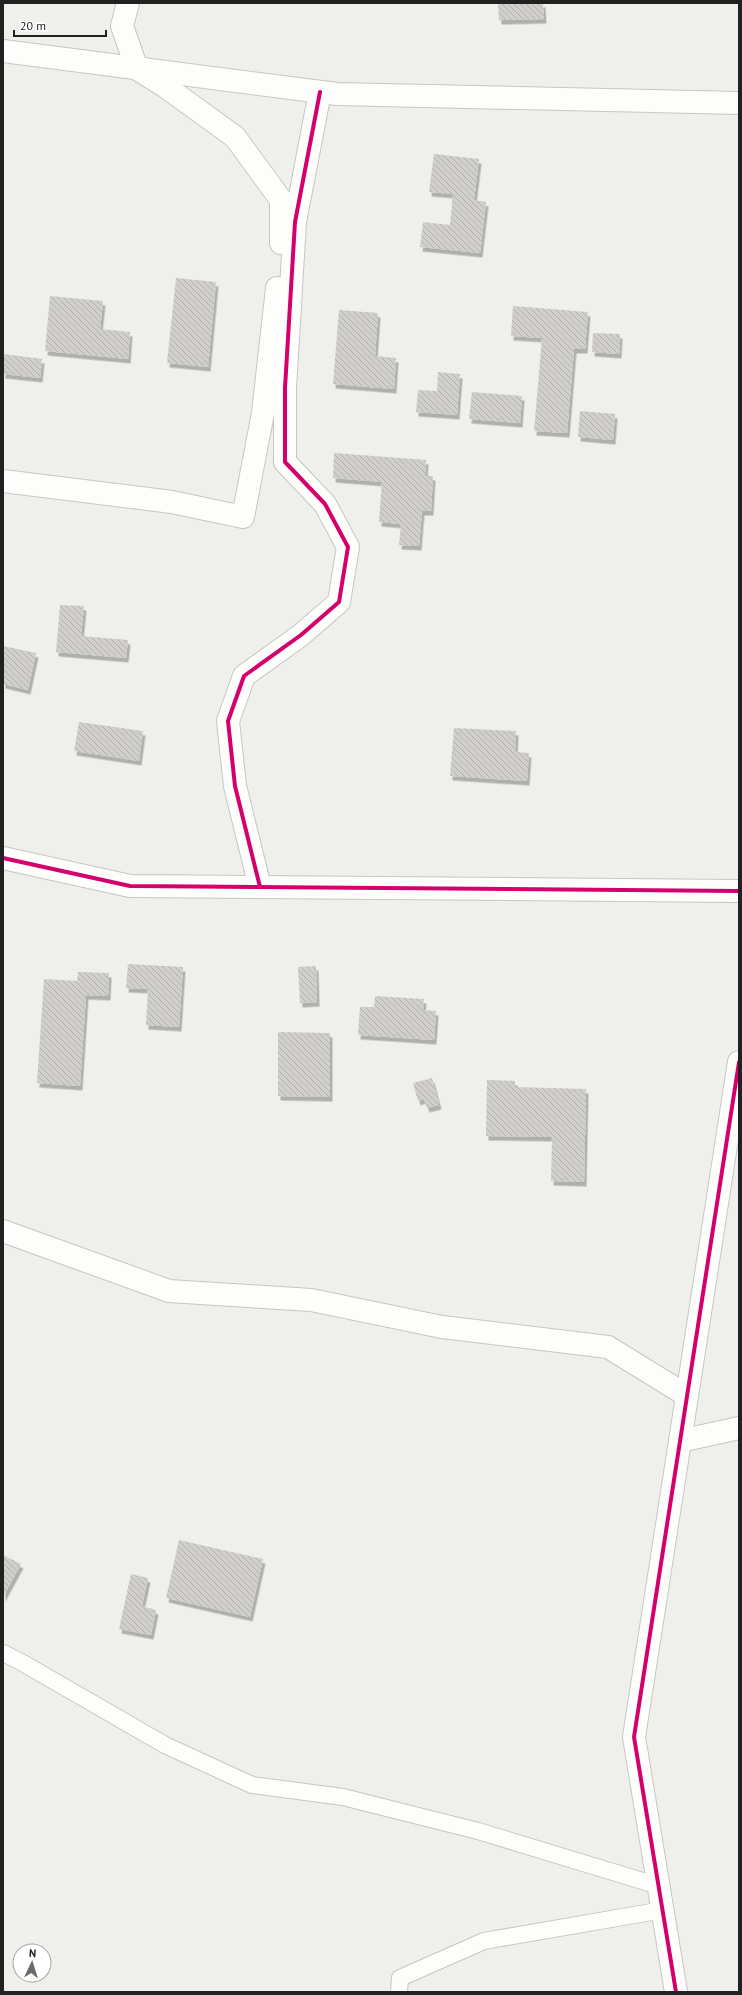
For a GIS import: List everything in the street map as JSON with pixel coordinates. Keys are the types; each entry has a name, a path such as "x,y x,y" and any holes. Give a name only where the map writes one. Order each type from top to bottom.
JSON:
{"street":[{"path":"3,481 172,502 243,517 263,414 281,253 281,200 235,137 166,87 137,69 122,26 128,3"},
{"path":"3,51 337,94 739,103"},
{"path":"260,887 235,786 228,721 244,676 300,635 339,602 348,547 325,504 285,462 285,388 295,222 320,92"},
{"path":"3,858 130,886 739,891"},
{"path":"676,1992 634,1737 686,1394 739,1062"},
{"path":"3,1231 169,1291 311,1300 442,1327 608,1347 686,1394"},
{"path":"680,1441 739,1428"}],"lane":[{"path":"3,1653 165,1745 252,1785 343,1797 478,1831 659,1886"},
{"path":"399,1992 400,1978 484,1941 663,1910"}],"building":[{"path":"498,3 543,3 544,19 499,20"},
{"path":"434,154 479,159 474,200 486,202 480,253 420,247 423,222 450,225 453,194 429,192"},
{"path":"176,278 216,282 208,367 167,363"},
{"path":"50,296 103,301 100,329 130,332 128,359 45,351"},
{"path":"513,306 588,312 585,349 574,349 567,433 534,431 542,338 511,336"},
{"path":"339,310 378,313 375,356 396,358 394,389 333,384"},
{"path":"593,333 620,334 619,354 592,352"},
{"path":"3,354 42,359 40,378 3,374"},
{"path":"438,372 460,374 457,415 416,412 418,390 437,391"},
{"path":"472,392 522,396 520,423 469,419"},
{"path":"580,411 615,414 613,440 578,437"},
{"path":"334,453 426,460 425,476 433,476 431,511 422,511 419,546 399,545 401,524 379,522 382,482 333,478"},
{"path":"60,605 84,606 81,636 128,640 126,658 56,652"},
{"path":"3,646 36,653 28,690 3,684"},
{"path":"79,722 143,731 139,761 74,751"},
{"path":"454,728 516,731 515,752 529,753 527,781 450,776"},
{"path":"128,964 183,967 179,1027 146,1025 148,989 126,988"},
{"path":"316,966 317,1002 300,1003 298,967"},
{"path":"78,972 109,973 108,996 86,995 80,1086 37,1083 44,979 77,981"},
{"path":"375,996 424,999 423,1010 436,1011 434,1040 358,1035 360,1007 374,1007"},
{"path":"278,1032 330,1033 330,1097 278,1096"},
{"path":"432,1078 439,1105 427,1108 424,1099 418,1101 413,1083"},
{"path":"487,1080 515,1081 515,1087 586,1089 584,1182 551,1181 552,1137 486,1136"},
{"path":"179,1540 263,1559 250,1617 166,1598"},
{"path":"3,1555 21,1564 3,1597"},
{"path":"131,1574 148,1578 142,1606 156,1610 151,1635 119,1629"}],"cycle path":[{"path":"260,887 235,786 228,721 244,676 301,635 339,602 348,547 325,504 285,462 285,388 295,222 320,92"},
{"path":"3,858 130,886 739,891"},
{"path":"676,1992 634,1737 739,1062"}]}
